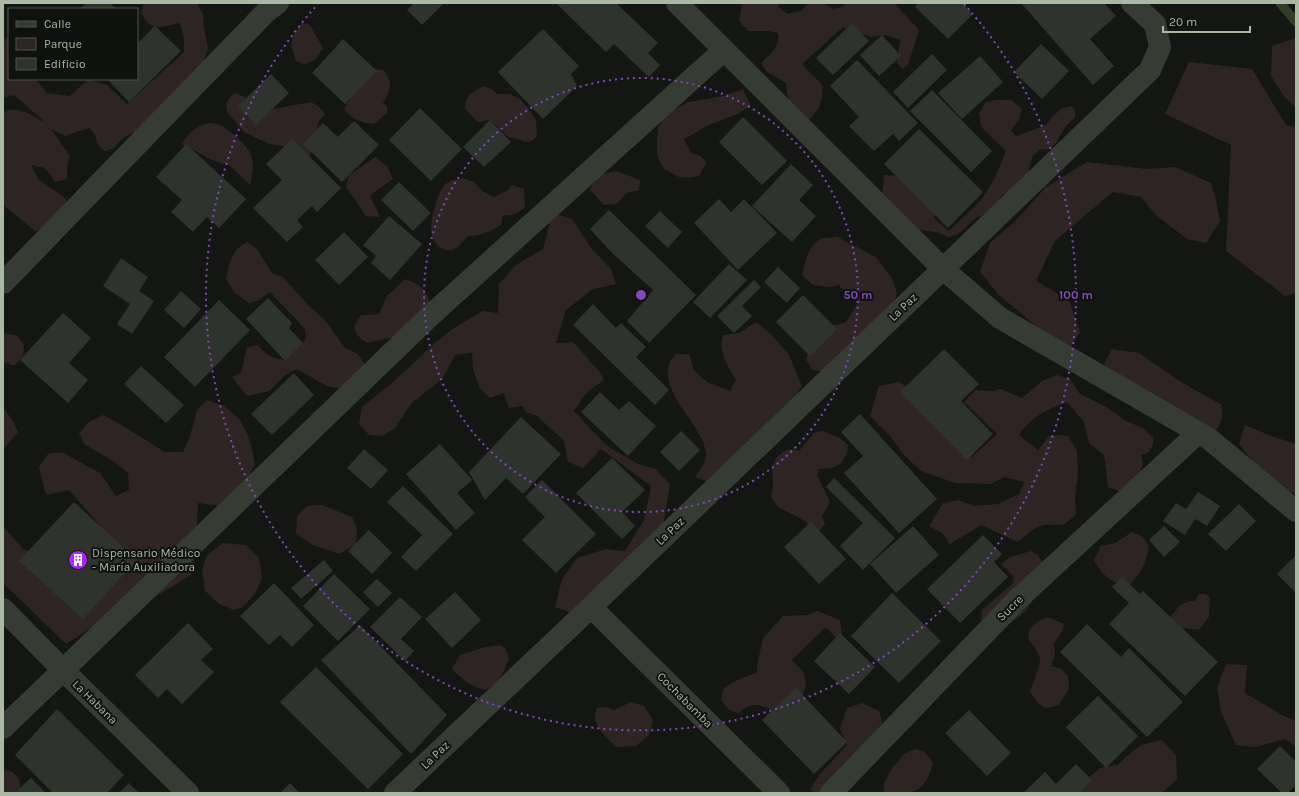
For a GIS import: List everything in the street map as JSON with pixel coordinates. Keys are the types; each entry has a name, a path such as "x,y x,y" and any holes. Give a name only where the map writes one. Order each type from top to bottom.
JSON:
{"street":[{"path":"677,3 943,269 1000,318 1208,438 1296,512"},
{"name":"La Paz","path":"395,793 591,607 1150,70 1160,47 1155,24 1132,3"},
{"path":"3,283 267,6"},
{"path":"3,728 430,316 724,50"},
{"name":"Sucre","path":"831,793 1018,600 1198,433"},
{"name":"Cochabamba","path":"591,607 779,793"},
{"name":"La Habana","path":"3,609 188,793"}],"green space":[{"path":"144,3 197,3 203,14 208,48 201,71 145,126 123,138 113,149 104,151 97,144 95,134 89,128 65,136 51,129 70,156 67,167 67,179 55,182 45,168 31,165 38,179 65,198 68,207 56,233 35,231 3,205 3,113 14,109 19,110 45,122 14,95 3,98 3,42 8,37 8,80 36,80 47,93 70,96 87,80 91,80 107,85 127,104 184,52 184,39 180,23 162,27 153,26 145,20 141,13"},
{"path":"744,3 778,3 779,7 787,14 801,11 808,3 822,3 834,9 844,6 845,3 894,3 919,30 908,65 902,69 897,63 900,40 885,35 871,37 843,27 802,64 823,86 820,106 808,121 792,112 787,94 786,83 767,72 761,63 778,43 778,33 768,31 748,31 739,21 742,5"},
{"path":"302,23 310,25 323,48 315,60 304,64 296,61 292,45 293,37"},
{"path":"1296,38 1296,107 1285,98 1271,76 1272,46"},
{"path":"1189,62 1252,69 1286,125 1296,127 1296,293 1285,296 1226,251 1231,145 1165,114"},
{"path":"374,69 384,70 389,79 390,86 383,103 387,107 387,113 374,124 357,120 344,109 355,90"},
{"path":"484,86 493,90 497,94 510,94 520,99 527,107 536,120 537,136 532,141 525,142 508,137 490,120 478,122 465,109 466,100 470,94"},
{"path":"743,89 751,106 737,114 709,125 684,139 691,153 700,156 707,162 699,176 689,178 679,177 664,169 657,156 657,139 658,127 668,113 688,102 724,96"},
{"path":"236,93 246,98 251,106 273,109 311,102 318,106 325,114 318,122 315,147 309,156 297,155 282,146 269,144 244,132 227,112 226,104 230,97"},
{"path":"1011,100 1022,109 1019,119 1011,131 1016,136 1046,125 1062,108 1071,106 1075,110 1075,117 1066,126 1056,143 1049,149 1039,150 1032,157 1028,174 1010,191 1001,196 997,207 986,215 977,217 957,235 948,237 936,232 911,229 882,195 884,175 902,176 937,202 934,218 949,231 981,200 995,178 1006,151 981,126 979,113 986,102"},
{"path":"209,123 220,125 225,128 246,146 252,157 253,163 250,185 230,166 212,160 182,144 193,130"},
{"path":"375,157 388,167 393,179 370,195 380,217 366,216 346,187 349,175"},
{"path":"1087,162 1147,169 1175,167 1211,183 1220,221 1206,243 1187,239 1156,215 1141,197 1113,192 1055,241 1036,281 1069,300 1080,332 1071,346 1044,333 999,295 980,272 990,243 1016,220 1046,187"},
{"path":"616,171 640,180 639,190 626,193 617,204 604,205 590,190 599,176"},
{"path":"462,178 474,182 482,191 494,197 508,190 512,185 524,189 525,206 515,214 503,215 501,225 489,232 468,236 457,248 447,250 440,247 432,237 432,217 438,197 444,186 450,181"},
{"path":"557,214 572,219 592,249 611,269 616,284 593,289 566,310 556,343 573,342 599,371 604,380 587,392 574,411 607,446 640,465 654,468 670,484 662,533 573,613 555,607 562,579 577,558 606,549 625,551 644,520 651,486 601,449 583,468 568,462 564,441 537,416 526,412 522,406 509,408 504,393 490,398 480,389 473,370 472,353 455,355 443,378 411,404 395,428 382,436 369,435 359,424 362,407 392,383 437,341 454,328 483,311 498,313 499,284 516,265 543,249 550,222"},
{"path":"837,237 877,258 893,280 897,294 891,310 827,372 812,370 806,359 811,342 828,327 846,322 858,303 847,296 839,285 830,287 813,285 802,275 804,265 813,245 823,238"},
{"path":"247,242 257,249 272,273 283,277 309,306 326,321 345,348 358,354 365,365 351,391 327,386 297,369 284,376 269,391 247,396 232,377 241,373 247,347 258,345 270,356 285,361 306,338 305,329 270,292 257,301 249,303 235,293 226,279 232,258 238,249"},
{"path":"405,279 418,285 425,291 430,304 400,336 367,343 360,338 354,326 361,315 379,314 387,296"},
{"path":"756,322 773,336 789,355 802,386 771,430 711,483 695,477 705,461 705,450 695,427 672,390 668,377 669,364 676,354 689,354 694,370 707,382 730,391 736,380 722,352 721,347 723,335 739,333"},
{"path":"3,333 16,335 24,344 23,356 14,366 3,362"},
{"path":"1112,349 1139,353 1181,382 1222,405 1220,424 1215,431 1208,438 1104,378 1104,364"},
{"path":"1057,375 1070,379 1079,393 1108,408 1126,421 1143,428 1153,438 1153,444 1149,452 1141,455 1143,462 1138,483 1122,492 1108,487 1104,455 1089,443 1084,422 1067,402 1034,418 1019,435 1038,450 1050,435 1068,436 1077,451 1078,472 1075,497 1076,515 1063,525 1038,527 1018,542 981,525 950,544 942,533 929,526 943,503 958,500 974,506 998,504 1019,494 1024,482 1004,477 991,484 955,483 921,471 903,454 890,436 870,416 879,386 899,382 921,396 965,444 971,458 997,434 964,402 976,390 993,391 1001,389 1022,398 1042,381"},
{"path":"207,400 224,406 240,420 248,436 255,464 245,483 221,506 198,503 197,528 191,575 155,597 91,628 66,644 3,583 3,526 23,549 48,561 115,543 69,490 46,495 39,467 48,454 62,452 100,473 116,496 129,490 128,473 116,463 84,444 79,433 89,422 103,415 165,452 183,452 190,436 197,410"},
{"path":"3,407 13,421 18,432 3,448"},
{"path":"1245,425 1271,436 1296,444 1296,494 1266,480 1239,444"},
{"path":"822,431 840,438 848,445 847,453 841,464 832,468 819,469 817,475 830,502 822,516 825,524 821,529 815,532 805,521 778,507 771,497 773,483 772,469 778,456 790,449 799,451 814,433"},
{"path":"322,505 352,517 357,528 356,544 339,554 313,545 296,534 297,516 307,506"},
{"path":"1132,532 1143,537 1149,546 1142,569 1127,588 1116,583 1104,574 1094,560 1101,546 1115,543"},
{"path":"223,543 246,545 259,558 262,578 255,594 241,608 234,610 219,604 205,591 202,569 207,555"},
{"path":"1031,551 1038,555 1043,564 1036,595 1025,612 1004,628 989,629 981,621 982,610 1013,583 1014,577 1001,564 1010,557"},
{"path":"1199,594 1206,594 1210,598 1209,617 1199,630 1186,628 1177,630 1173,627 1171,616 1176,609 1184,603 1195,601"},
{"path":"817,611 840,620 842,634 840,643 826,627 792,660 804,673 806,686 800,701 776,715 773,710 758,705 747,707 738,713 729,710 721,700 723,689 733,682 757,672 763,638 783,616 808,615"},
{"path":"1048,617 1064,624 1062,632 1054,644 1055,655 1051,666 1061,669 1068,676 1069,689 1059,705 1046,708 1038,703 1030,692 1040,658 1028,638 1030,628 1040,620"},
{"path":"500,645 505,648 509,659 500,678 485,690 475,687 467,682 452,669 460,655 485,647"},
{"path":"1226,664 1247,665 1245,693 1282,715 1296,721 1296,747 1285,739 1256,747 1236,745 1221,712 1217,688"},
{"path":"631,702 644,706 653,720 649,735 636,746 617,747 603,734 596,722 595,713 597,708 607,707 614,710"},
{"path":"862,703 879,711 884,727 827,793 818,793 810,790 819,775 847,745 840,729 847,708"},
{"path":"1162,740 1176,755 1177,779 1162,793 1075,793 1078,787 1100,768 1118,765 1125,757 1141,745"},
{"path":"915,749 925,752 933,763 926,781 921,787 910,792 884,793 884,783 892,768 904,754"},
{"path":"3,770 11,771 19,778 20,788 16,793 3,793"}],"building":[{"path":"86,3 110,3 115,8 81,8"},
{"path":"414,3 444,3 422,25 407,10"},
{"path":"556,3 616,3 658,43 648,53 660,65 649,77 614,44 606,52"},
{"path":"918,3 962,3 973,14 948,39 915,7"},
{"path":"1021,3 1104,3 1116,16 1090,39 1114,66 1093,85"},
{"path":"852,23 869,41 833,75 816,58"},
{"path":"155,26 181,51 129,102 108,80 138,80 139,42"},
{"path":"543,29 579,66 571,74 577,86 543,119 498,72"},
{"path":"882,35 901,56 879,76 860,55"},
{"path":"343,39 377,71 345,104 312,73"},
{"path":"1041,44 1069,71 1042,99 1014,72"},
{"path":"932,54 947,70 908,108 893,92"},
{"path":"980,56 1003,82 962,119 938,93"},
{"path":"857,60 918,123 899,141 893,134 874,151 849,126 859,117 830,86"},
{"path":"271,74 289,93 256,125 238,106"},
{"path":"932,90 992,151 971,172 910,111"},
{"path":"420,108 462,149 431,181 389,140"},
{"path":"743,117 787,161 762,185 719,142"},
{"path":"490,120 511,142 484,167 463,147"},
{"path":"354,121 379,145 342,182 303,144 323,123 338,137"},
{"path":"919,129 983,192 948,228 884,164"},
{"path":"292,139 341,188 317,212 312,206 297,220 303,227 287,242 253,208 282,180 266,164"},
{"path":"186,144 246,199 219,228 207,217 193,232 171,212 182,200 156,177"},
{"path":"791,164 813,185 799,200 816,216 792,242 752,206"},
{"path":"399,182 431,213 413,231 381,200"},
{"path":"719,199 731,212 744,199 777,233 738,270 694,223"},
{"path":"609,210 696,295 649,343 627,321 653,290 612,253 590,229"},
{"path":"660,211 682,232 668,248 645,226"},
{"path":"389,216 422,244 390,280 371,263 376,256 363,245"},
{"path":"344,232 368,257 339,285 315,260"},
{"path":"121,258 148,277 139,291 154,301 132,334 117,324 130,304 103,286"},
{"path":"729,264 747,280 710,318 693,302"},
{"path":"778,267 800,288 787,303 764,282"},
{"path":"754,280 761,287 742,306 752,316 734,333 717,316"},
{"path":"181,291 201,309 184,328 164,310"},
{"path":"803,295 837,329 810,356 776,322"},
{"path":"268,298 292,323 289,328 303,343 285,361 246,319"},
{"path":"219,300 250,330 195,387 164,357"},
{"path":"593,304 616,328 621,323 646,347 636,357 669,390 655,405 573,325"},
{"path":"63,313 91,338 69,363 88,380 68,403 20,360"},
{"path":"944,349 979,384 961,401 993,434 967,460 900,392"},
{"path":"141,366 184,405 166,423 124,384"},
{"path":"294,373 314,395 272,435 251,414"},
{"path":"600,392 619,410 629,401 656,426 628,456 581,412"},
{"path":"860,414 937,499 899,533 844,473 863,456 841,432"},
{"path":"521,417 561,454 523,494 506,478 485,500 469,472"},
{"path":"681,431 700,450 679,471 660,452"},
{"path":"440,444 472,480 457,493 475,513 456,530 406,474"},
{"path":"364,449 388,470 371,489 347,468"},
{"path":"612,458 645,490 622,512 635,526 622,539 576,493"},
{"path":"834,478 895,538 863,570 840,546 863,523 826,487"},
{"path":"542,480 596,534 556,573 522,540 545,517 525,497"},
{"path":"403,486 453,534 416,571 401,557 422,535 387,502"},
{"path":"1198,492 1220,506 1207,526 1195,519 1185,535 1163,521 1176,503 1186,509"},
{"name":"Dispensario Médico - María Auxiliadora","path":"74,502 137,560 83,619 19,561"},
{"path":"1239,504 1256,521 1226,551 1208,534"},
{"path":"811,522 846,559 819,584 784,547"},
{"path":"913,526 939,555 896,593 870,564"},
{"path":"1164,526 1180,542 1164,557 1149,540"},
{"path":"369,530 392,553 372,574 348,551"},
{"path":"983,535 1002,554 994,562 1008,577 960,623 927,589"},
{"path":"1296,555 1296,593 1277,574"},
{"path":"324,560 333,571 301,599 291,588"},
{"path":"334,574 370,609 338,641 303,606"},
{"path":"1122,577 1140,594 1143,591 1218,662 1185,696 1109,624 1129,603 1112,587"},
{"path":"377,579 392,593 378,607 363,592"},
{"path":"274,583 314,625 292,647 280,635 269,645 240,616"},
{"path":"455,592 481,620 452,648 425,619"},
{"path":"892,593 941,641 899,683 851,636"},
{"path":"400,597 422,617 401,639 414,651 405,661 370,627"},
{"path":"188,623 213,649 201,660 214,672 182,704 167,689 158,698 135,675"},
{"path":"1087,624 1121,657 1129,648 1183,702 1147,737 1060,652"},
{"path":"360,625 447,715 411,754 321,660"},
{"path":"840,633 875,667 849,694 814,661"},
{"path":"316,667 403,754 368,789 280,702"},
{"path":"796,688 847,742 814,774 762,720"},
{"path":"1098,696 1138,736 1106,768 1066,727"},
{"path":"57,709 124,775 107,793 53,793 15,755"},
{"path":"969,710 1011,753 987,776 945,733"},
{"path":"1280,746 1296,762 1296,785 1288,793 1282,793 1257,769"},
{"path":"1076,764 1092,780 1079,793 1023,793 1045,772 1056,784"},
{"path":"31,778 46,793 16,793 20,788"},
{"path":"129,783 139,793 119,793"},
{"path":"290,783 300,793 280,793"}],"waterway":[{"path":"1280,3 1296,22"}],"place":[{"name":"Dispensario Médico - María Auxiliadora","path":"78,560"}]}
